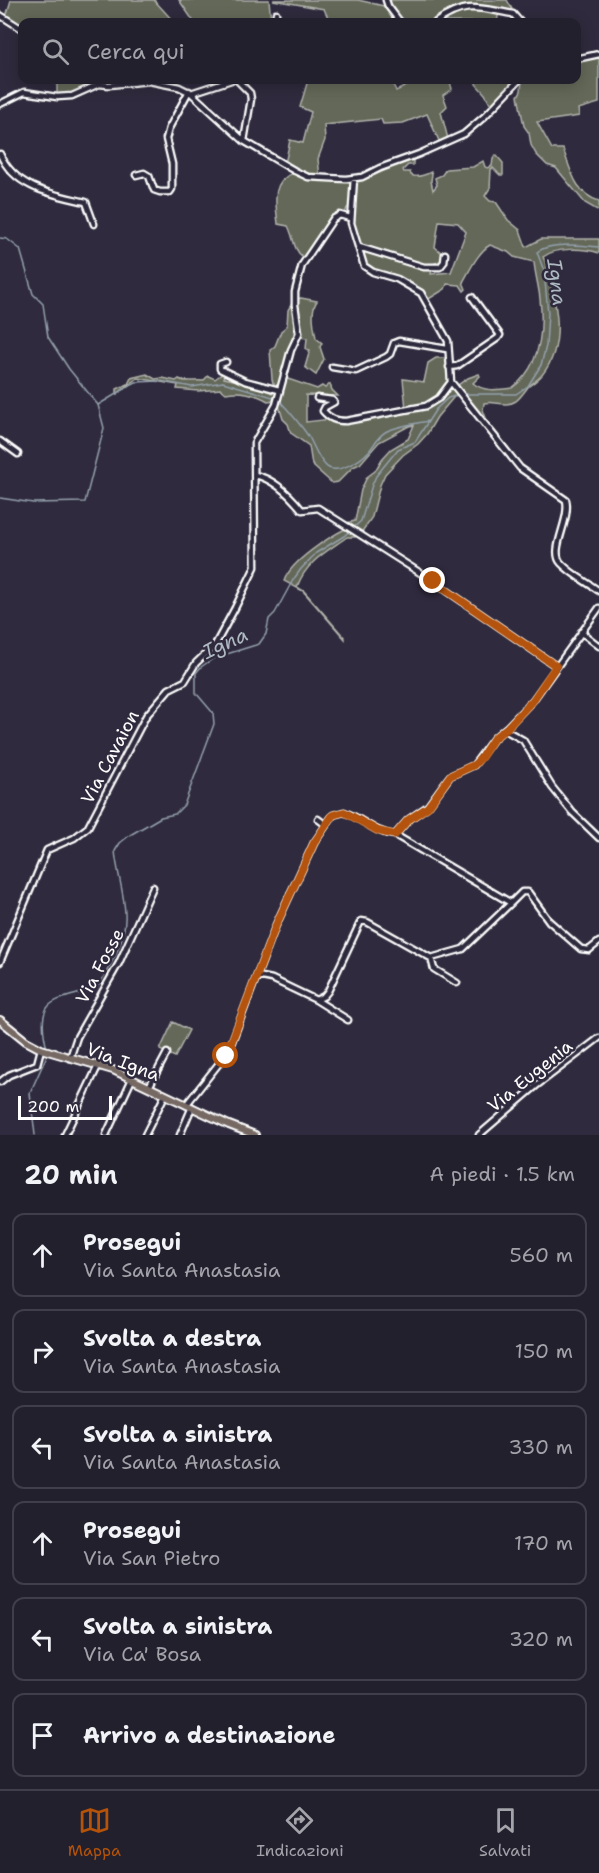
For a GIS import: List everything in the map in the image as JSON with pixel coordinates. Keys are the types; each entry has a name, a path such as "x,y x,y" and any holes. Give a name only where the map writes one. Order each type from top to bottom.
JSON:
{"main road":[{"name":"Via Igna","path":"0,1020 26,1041 43,1050 98,1066 132,1079 255,1135"}],"street":[{"path":"386,0 397,18"},
{"path":"443,18 458,9 471,8 513,14 516,18"},
{"path":"276,13 276,18"},
{"path":"0,15 18,26"},
{"path":"581,58 599,54"},
{"path":"0,104 24,92 57,97 72,96 99,84 119,84"},
{"path":"166,84 190,92 244,141 294,171 308,177 354,178 419,154 464,134 515,84"},
{"path":"136,175 144,173 149,176 154,190 170,192 172,189 171,164 166,139 169,128 190,92 217,84"},
{"path":"241,84 250,93 251,99 244,141"},
{"path":"0,154 17,178 36,189 86,202 94,224"},
{"path":"354,178 351,218 364,266 368,270 398,279 421,294 445,336 451,382 520,468 566,500 565,525 557,549 557,558 599,591"},
{"path":"351,218 340,215 333,219 302,265 294,305 299,333 291,350 278,396 254,442 255,475 266,477 289,494 302,510 318,508 355,531 433,581 556,666"},
{"path":"359,248 424,267 440,267 444,262 445,254"},
{"path":"449,367 457,366 498,338 500,334 472,297"},
{"path":"332,367 356,371 386,357 396,341 447,350"},
{"path":"226,362 220,364 220,369 278,396"},
{"path":"316,398 332,400 334,402 323,411 328,417 337,421 346,421 426,406 439,398 451,382"},
{"path":"0,441 18,454"},
{"name":"Via Cavaion","path":"0,962 47,850 74,838 88,827 146,716 169,689 185,681 196,663 214,645 230,618 255,567 255,475"},
{"path":"395,835 408,820 428,807 450,776 474,765 494,738 505,730 533,700 599,608"},
{"path":"581,632 599,646"},
{"path":"505,730 523,740 552,787 572,812 599,838"},
{"path":"180,1135 189,1106 228,1052 282,912 314,843 333,815 344,812 378,831 395,835 511,903"},
{"path":"318,819 326,825"},
{"name":"Via Fosse","path":"70,1058 77,1037 119,963 153,887"},
{"path":"316,1000 328,991 361,921 431,958 463,949 522,892 528,892 549,921 577,947 587,950 599,942"},
{"path":"431,958 434,969 457,983"},
{"path":"257,976 272,979 316,1000 348,1020"},
{"name":"Via Eugenia","path":"479,1135 536,1086 599,1038"},
{"path":"0,1082 9,1075 38,1064 43,1050"},
{"path":"149,1087 167,1053"},
{"path":"65,1135 98,1066"},
{"path":"106,1135 132,1079"},
{"path":"145,1135 165,1095"}],"green space":[{"path":"11,0 154,0 170,18 18,18 18,24 6,17"},
{"path":"179,0 269,0 271,18 191,18"},
{"path":"273,0 358,0 388,7 387,0 507,0 512,9 509,12 499,11 498,18 328,18 324,9"},
{"path":"599,57 599,103 578,109 579,116 537,122 552,149 563,149 579,187 591,198 599,201 599,211 585,203 556,168 547,165 536,154 531,145 529,133 524,126 518,96 522,84 581,84 581,60"},
{"path":"57,84 95,84 72,96 57,97"},
{"path":"307,84 393,84 396,91 411,84 451,84 452,89 443,95 447,106 441,112 448,139 440,143 427,114 403,123 383,124 381,119 324,125 325,140 318,159 320,177 305,175 285,164 290,140 303,143 311,112 300,107"},
{"path":"476,84 513,84 493,108"},
{"path":"496,155 503,163 503,175 491,169 490,188 485,196 490,201 496,202 508,220 520,230 526,247 541,239 599,239 599,253 570,249 555,251 543,257 556,306 555,349 542,375 516,401 508,404 484,403 483,410 489,426 458,385 479,374 480,376 473,383 481,388 496,390 512,388 529,370 538,348 541,324 534,262 514,257 490,245 471,267 463,282 466,289 464,291 460,285 447,284 445,289 427,300 410,286 370,270 364,263 352,220 357,182 413,158 413,165 408,165 403,170 404,172 410,172 415,176 431,172 433,190 437,185 435,178 442,175 446,169 473,167 483,161 485,167 488,168 492,166","holes":["439,221 458,223 466,232 451,272 431,274 433,264 440,261 443,254 435,247"]},
{"path":"293,173 314,180 349,180 352,183 353,206 347,208 345,213 333,216 303,257 295,247 288,226 278,224 276,194 281,182"},
{"path":"296,299 317,301 313,314 314,324 316,338 322,343 320,347 324,359 316,375 305,367 310,350 306,349 307,338 300,337 296,333"},
{"path":"294,300 294,336 274,400 268,401 242,392 226,393 221,389 198,391 177,389 178,385 138,378 117,394 117,389 128,384 131,378 147,374 155,379 203,381 208,376 215,379 223,373 224,378 273,393 277,386 272,379 270,350 275,346 281,331 287,326 288,310"},
{"path":"436,358 447,358 449,374 459,391 437,417 427,434 385,474 372,517 361,533 345,523 355,521 361,490 367,477 375,471 391,449 408,439 414,425 379,442 360,464 353,467 338,482 332,483 312,465 309,446 291,433 288,424 283,419 277,399 285,378 317,389 322,386 325,388 330,384 338,396 306,395 306,422 367,415 373,417 406,409 403,379 424,382 428,363"},
{"path":"347,528 356,533 355,537 347,537 311,564 297,587 304,591 345,639 303,591 284,581 302,558 321,543"},
{"path":"173,1022 189,1030 175,1057 160,1050"}],"waterway":[{"path":"0,238 7,239 20,249 33,294 43,304 48,337 69,369 98,405 104,428 85,502 33,503 0,498"},
{"name":"Igna","path":"463,394 516,394 528,386 541,365 546,346 548,313 544,271 537,252 558,245 599,247"},
{"path":"98,405 136,382 160,381 192,387 223,382 276,398"},
{"name":"Igna","path":"47,1049 43,1018 46,1009 60,999 97,988 120,942 125,913 115,851 120,843 130,835 161,817 175,814 184,805 214,724 213,713 196,693 196,673 214,658 259,644 266,634 269,619 275,613 301,569 316,553 344,536 361,521 376,476 398,449 415,442 436,409 448,398 458,395"},
{"path":"280,401 309,437 325,465 335,469 348,466 360,459 387,431 428,421"},
{"name":"Igna","path":"35,1135 30,1093 48,1053"},
{"path":"16,1074 43,1065"}],"route":[{"path":"226,1056 276,925 314,843 333,815 340,812 348,813 369,827 395,835 408,820 428,807 450,776 474,765 481,758 494,738 507,728 533,700 556,666 433,581"}]}
